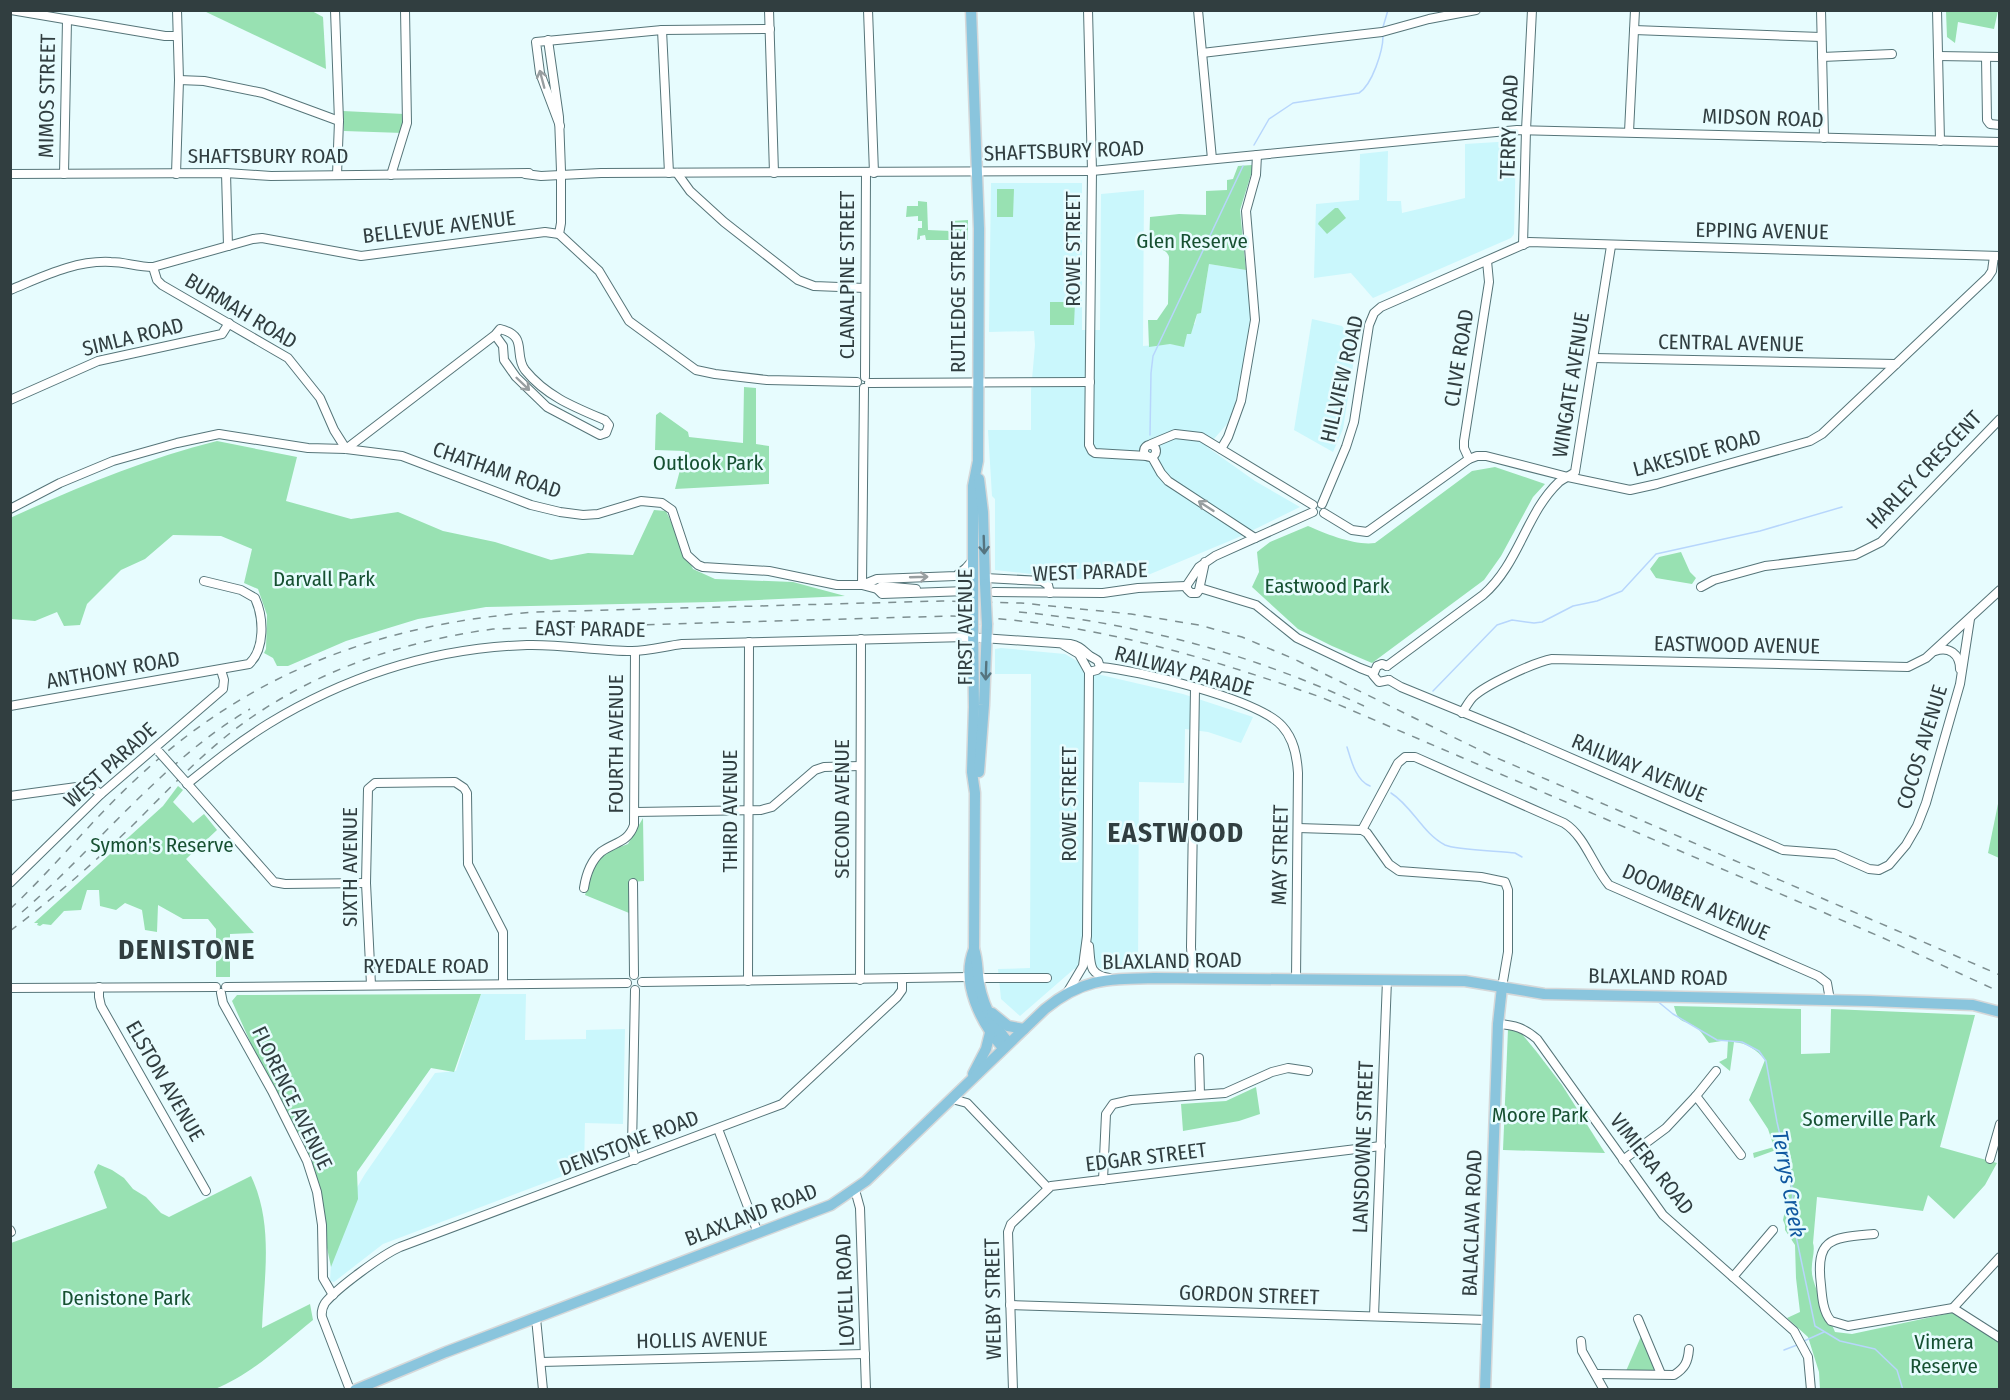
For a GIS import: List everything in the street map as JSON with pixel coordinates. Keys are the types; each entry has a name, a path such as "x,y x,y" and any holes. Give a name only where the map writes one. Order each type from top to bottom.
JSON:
{"main road":[{"name":"RUTLEDGE STREET","path":"970,587 973,560 973,486 978,461 979,229 971,10"},
{"name":"FIRST AVENUE","path":"975,793 984,718 988,584 978,461"},
{"path":"970,587 979,578 988,584"},
{"name":"FIRST AVENUE","path":"970,587 974,707 972,772 975,793 974,949 978,958 974,978 977,1006 990,1033 1006,1046"},
{"name":"FIRST AVENUE","path":"974,978 1006,1046"},
{"name":"BLAXLAND ROAD","path":"352,1389 831,1205 855,1190 1045,1009 1067,993 1091,983 1112,979 1465,981 1544,994 1973,1005 2000,1012"},
{"name":"BALACLAVA ROAD","path":"1485,1389 1498,1024 1502,987"},
{"path":"988,1008 1004,1024 1024,1029"},
{"path":"968,1084 986,1049 990,1033"}],"street":[{"path":"11,10 165,36 177,36"},
{"path":"176,174 177,10"},
{"path":"335,10 339,121 337,175"},
{"path":"391,175 407,123 405,10"},
{"path":"769,10 774,173"},
{"name":"CLANALPINE STREET","path":"862,585 865,288 870,173 868,10"},
{"name":"ROWE STREET","path":"1088,10 1092,171 1089,445 1092,451 1109,454 1150,451"},
{"path":"1198,10 1212,159"},
{"path":"1202,53 1383,32 1430,19 1476,10"},
{"name":"TERRY ROAD","path":"1523,245 1532,10"},
{"path":"1629,132 1635,10"},
{"path":"1821,10 1824,138"},
{"path":"1936,10 1940,141"},
{"name":"MIMOS STREET","path":"64,174 67,20"},
{"path":"770,29 662,30 536,42 540,73 560,126 561,223 559,234 599,271 628,321 696,370 715,374 767,380 1090,382"},
{"path":"662,30 673,173 724,222 798,280 814,286 865,288"},
{"path":"1634,30 1821,37"},
{"path":"1822,57 1892,54"},
{"path":"1938,56 2000,57"},
{"path":"1986,57 1987,120 1990,124 2000,125"},
{"path":"178,80 204,81 263,93 339,121"},
{"name":"SHAFTSBURY ROAD","path":"10,174 225,173 271,176 1092,171 1526,130"},
{"name":"MIDSON ROAD","path":"1526,130 2000,142"},
{"path":"1221,448 1228,437 1241,400 1255,320 1246,211 1256,176 1257,155"},
{"path":"225,173 228,246"},
{"name":"BELLEVUE AVENUE","path":"10,290 54,272 89,262 112,261 136,267 153,267 261,238 361,256 545,232 559,234"},
{"name":"EPPING AVENUE","path":"1523,245 1529,242 1997,256"},
{"name":"HILLVIEW ROAD","path":"1318,509 1353,429 1369,325 1374,313 1382,307 1523,245"},
{"name":"WINGATE AVENUE","path":"1388,666 1497,582 1545,499 1560,481 1575,472 1611,246"},
{"name":"LAKESIDE ROAD","path":"1469,459 1486,456 1621,489 1638,489 1810,441 1822,434 1988,277 1997,256"},
{"name":"CLIVE ROAD","path":"1469,459 1464,448 1464,441 1489,282 1487,261"},
{"name":"BURMAH ROAD","path":"153,267 157,280 162,285 288,358 320,398 334,430 346,449"},
{"name":"SIMLA ROAD","path":"10,400 98,361 222,334 229,323"},
{"path":"346,449 500,329 509,331 517,338 522,367 546,392 604,420 609,425 606,433 600,435 547,407 516,377 504,360 503,346 495,335"},
{"name":"CENTRAL AVENUE","path":"1594,358 1896,364"},
{"path":"1867,364 1881,378"},
{"path":"1996,422 2000,432"},
{"name":"HARLEY CRESCENT","path":"1701,587 1714,580 1765,566 1848,557 1863,552 1886,538 1996,422"},
{"name":"CHATHAM ROAD","path":"10,509 60,483 113,461 219,434 308,448 346,449 402,456 531,505 560,512 598,514 641,501 662,502 672,510 687,555 698,565 716,569 769,571 837,585 862,585 877,579 956,576 973,560"},
{"path":"1255,538 1168,481 1161,473 1150,451 1176,434 1201,437 1352,530 1367,532 1469,459"},
{"path":"1188,584 1205,562 1318,509"},
{"path":"1205,562 1200,587 1256,605 1297,638 1373,673 1379,682 1389,680 1391,673 1388,666 1379,665 1373,673"},
{"name":"ANTHONY ROAD","path":"10,706 246,666 254,660 261,642 257,603 252,595 242,590 204,581"},
{"path":"988,584 1041,581 1048,585 1050,593"},
{"name":"WEST PARADE","path":"988,584 1050,593 1103,593 1188,584 1187,591 1193,594 1197,593 1200,587"},
{"path":"862,585 877,589 882,586 940,591 970,587"},
{"name":"EASTWOOD AVENUE","path":"1462,713 1472,698 1482,690 1537,663 1552,659 1901,667 1915,665 1933,652 2000,590"},
{"name":"COCOS AVENUE","path":"1879,870 1889,865 1906,845 1921,817 1938,767 1960,684 1970,619"},
{"name":"EAST PARADE","path":"186,782 268,724 316,698 367,675 419,659 462,650 529,645 635,651 682,644 987,637 1078,646 1085,650 1091,658"},
{"name":"SECOND AVENUE","path":"860,980 861,639"},
{"name":"THIRD AVENUE","path":"748,981 749,642"},
{"path":"1062,644 1079,654 1087,669 1096,672 1100,667 1098,661 1091,658 1087,660 1087,669"},
{"path":"1933,652 1944,649 1956,655 1960,663 1960,684"},
{"name":"FOURTH AVENUE","path":"584,888 591,865 597,856 629,836 634,825 635,651"},
{"name":"RAILWAY PARADE","path":"1100,667 1195,688 1259,709 1278,721 1287,732"},
{"name":"ROWE STREET","path":"1087,669 1087,936 1090,965 1093,971 1097,975 1112,979"},
{"name":"WEST PARADE","path":"10,884 101,795 157,750 223,688 224,680 221,670"},
{"name":"RAILWAY AVENUE","path":"1389,680 1783,850 1835,854 1869,870 1879,870"},
{"path":"1193,979 1191,947 1195,688"},
{"name":"MAY STREET","path":"1287,732 1298,765 1296,980"},
{"path":"157,750 274,882 285,884 366,883"},
{"name":"DOOMBEN AVENUE","path":"1362,830 1398,763 1405,757 1415,757 1564,823 1576,833 1599,874 1609,885 1818,976 1827,983 1830,1000"},
{"path":"635,812 748,811 772,807 815,770 824,767 860,766"},
{"name":"SIXTH AVENUE","path":"371,985 366,883 368,789 375,783 406,782 455,782 467,793 468,864 503,932 503,984"},
{"path":"10,796 84,786 91,787 101,795"},
{"path":"1298,828 1367,832 1385,860 1396,870 1489,878 1505,882 1508,890 1508,952 1502,987"},
{"path":"633,883 634,975"},
{"name":"ROWE STREET","path":"1067,993 1083,966 1087,936"},
{"path":"635,990 627,983 630,976 639,976 642,982"},
{"path":"642,982 1047,978"},
{"name":"DENISTONE ROAD","path":"333,1295 388,1253 400,1247 718,1129 787,1100 897,997 902,990 902,979"},
{"name":"LANSDOWNE STREET","path":"1374,1316 1388,980"},
{"path":"635,990 642,982"},
{"name":"RYEDALE ROAD","path":"10,988 221,989 627,983"},
{"name":"ELSTON AVENUE","path":"99,987 101,1006 206,1191"},
{"name":"FLORENCE AVENUE","path":"221,989 223,1004 272,1091 307,1161 322,1225 323,1278 333,1295"},
{"path":"635,990 632,1148 635,1160"},
{"name":"VIMIERA ROAD","path":"1498,1024 1518,1026 1537,1039 1663,1215 1798,1336 1808,1357 1811,1389"},
{"path":"1199,1058 1200,1094"},
{"path":"1103,1180 1106,1114 1113,1104 1122,1101 1225,1093 1272,1072 1288,1068 1308,1071"},
{"path":"1623,1160 1666,1128 1716,1071"},
{"path":"1696,1096 1741,1155"},
{"path":"952,1099 967,1103 1048,1188"},
{"path":"1990,1159 2000,1124"},
{"path":"718,1129 758,1233"},
{"name":"EDGAR STREET","path":"1048,1188 1381,1146"},
{"name":"WELBY STREET","path":"1013,1389 1009,1228 1048,1188"},
{"name":"LOVELL ROAD","path":"855,1190 860,1208 866,1389"},
{"path":"1733,1277 1773,1230"},
{"path":"1874,1234 1837,1239 1824,1248 1820,1255 1818,1264 1822,1298 1825,1312 1831,1321 1848,1326 1953,1308 2000,1257"},
{"path":"333,1295 323,1306 321,1317 352,1389"},
{"name":"GORDON STREET","path":"1010,1305 1487,1320"},
{"path":"1953,1308 2000,1338"},
{"path":"536,1318 543,1389"},
{"path":"1638,1319 1661,1374"},
{"path":"1581,1341 1582,1351 1604,1389"},
{"path":"1597,1374 1674,1375 1684,1369 1688,1360 1689,1348"},
{"name":"HOLLIS AVENUE","path":"541,1362 865,1354"}],"shaded area":[{"path":"1516,142 1514,234 1511,238 1373,298 1351,273 1314,278 1316,204 1359,200 1360,154 1388,151 1387,201 1401,201 1402,213 1465,198 1465,144"},
{"path":"991,183 1082,183 1082,330 1100,330 1101,194 1144,190 1143,346 1170,344 1184,346 1187,333 1192,324 1195,324 1197,314 1201,313 1209,264 1246,270 1251,315 1243,371 1227,424 1207,447 1255,481 1300,507 1239,537 1148,575 1077,579 995,570 995,499 992,496 988,430 1031,430 1031,391 1035,345 1034,331 989,332"},
{"path":"1312,319 1342,326 1356,346 1343,429 1333,452 1294,430"},
{"path":"995,649 1065,654 1101,675 1183,694 1253,717 1241,743 1208,732 1185,729 1184,783 1139,782 1138,969 1103,969 1090,965 1074,969 1020,1016 1001,999 998,969 1030,968 1031,674 995,674"},
{"path":"481,994 526,994 525,1040 586,1039 586,1030 625,1029 623,1124 585,1123 584,1168 383,1244 334,1282 330,1281 333,1228 365,1174 435,1073 456,1071"}],"green space":[{"path":"1946,10 1998,11 1994,29 1958,22 1955,43 1947,37"},
{"path":"204,11 312,11 323,17 326,69"},
{"path":"343,111 404,114 403,133 344,131"},
{"name":"Glen Reserve","path":"1252,165 1240,210 1246,270 1209,264 1201,313 1197,314 1191,334 1187,334 1184,347 1170,344 1149,347 1148,320 1157,320 1168,304 1169,257 1164,251 1149,249 1150,217 1179,214 1206,215 1206,191 1227,190 1227,180 1233,179 1238,166"},
{"path":"997,189 1014,189 1013,217 997,217"},
{"path":"918,201 927,202 928,230 951,231 952,221 968,220 968,240 926,240 925,235 920,236 917,240 918,228 922,228 922,221 918,221 918,216 906,217 907,206 918,206"},
{"path":"1335,208 1338,208 1346,218 1327,234 1318,224"},
{"path":"1050,302 1075,302 1074,325 1050,325"},
{"name":"Outlook Park","path":"744,387 756,388 756,444 769,446 769,484 675,489 685,451 655,450 656,415 660,412 688,432 689,437 743,443"},
{"name":"Darvall Park","path":"217,441 297,457 286,501 351,519 398,512 443,531 495,542 551,560 588,553 633,555 654,510 666,511 693,569 715,579 793,582 845,596 712,602 486,607 418,619 346,641 288,666 277,666 273,658 264,653 267,615 258,589 244,583 252,549 221,536 173,535 145,559 121,570 87,604 80,625 64,626 57,612 35,621 11,619 10,518 112,475 164,456"},
{"name":"Eastwood Park","path":"1495,467 1545,484 1533,497 1501,556 1484,580 1372,663 1298,629 1252,587 1259,572 1257,552 1270,542 1308,526 1350,541 1375,543 1472,471"},
{"path":"1681,552 1690,572 1696,578 1692,584 1656,578 1650,569 1659,557"},
{"name":"Symon's Reserve","path":"178,786 183,790 173,802 193,823 204,814 217,830 186,859 254,933 230,934 230,977 216,977 216,929 208,919 183,919 158,905 157,932 145,930 142,910 125,903 116,910 100,906 99,890 87,890 81,910 64,911 51,925 40,926 34,923 163,806"},
{"path":"1999,799 1999,858 1988,853"},
{"path":"643,818 644,881 631,882 629,913 585,895 596,860 606,852 628,844"},
{"path":"481,994 454,1072 431,1068 357,1172 358,1199 331,1267 310,1166 272,1091 232,1001 237,995"},
{"name":"Somerville Park","path":"1674,1006 1801,1009 1801,1054 1830,1053 1831,1009 1975,1015 1940,1147 1997,1163 1985,1185 1954,1219 1928,1195 1923,1211 1817,1197 1812,1274 1835,1332 1852,1334 1955,1312 1999,1341 1999,1389 1820,1389 1819,1372 1808,1337 1787,1318 1800,1312 1795,1245 1785,1230 1783,1220 1793,1174 1788,1163 1776,1150 1754,1158 1753,1153 1774,1147 1768,1129 1749,1100 1765,1060 1751,1048 1734,1042 1730,1071 1719,1062 1727,1058 1728,1040 1709,1043 1697,1028 1680,1019"},
{"name":"Moore Park","path":"1508,1029 1521,1033 1536,1051 1562,1085 1605,1153 1503,1150"},
{"path":"1256,1087 1260,1114 1239,1121 1183,1131 1181,1104 1226,1101"},
{"name":"Denistone Park","path":"98,1164 124,1178 133,1189 169,1217 251,1176 263,1213 265,1232 262,1328 310,1304 313,1320 254,1367 215,1389 11,1389 11,1243 107,1208 94,1172"},
{"path":"1642,1334 1656,1371 1626,1371"}],"waterway":[{"name":"Terrys Creek","path":"1383,27 1388,10"},
{"name":"Terrys Creek","path":"1254,145 1269,119 1293,103 1359,93 1364,89 1376,67 1383,36"},
{"name":"Terrys Creek","path":"1150,435 1153,356 1243,166"},
{"path":"1433,691 1497,625 1512,620 1542,622 1573,606 1597,601 1622,591 1656,554 1760,531 1842,507"},
{"name":"Terrys Creek","path":"1347,747 1358,775 1370,786"},
{"name":"Terrys Creek","path":"1391,793 1405,805 1430,834 1445,845 1515,853 1522,857"},
{"name":"Terrys Creek","path":"1656,1000 1673,1014 1717,1040 1742,1042 1759,1051 1766,1061 1793,1192 1791,1212 1815,1326 1840,1341 1875,1349 1897,1370 1903,1390"},
{"path":"1804,1341 1824,1332"},
{"path":"1784,1350 1797,1345"}],"railway":[{"path":"10,909 118,796 178,743 223,710 271,683 320,660 371,642 424,628 479,618 536,612 942,601 1021,603 1131,614 1199,625 1242,637 1294,659 1490,755 2000,975"},
{"path":"1019,612 1108,624 1196,644 1281,671 1364,706"},
{"path":"10,931 89,866 220,741 280,699 337,670 367,659 429,641 493,629 950,616 1032,622 1113,636 1219,664 1323,698 1881,937 2000,992"},
{"path":"22,912 159,778 218,730 250,709"}],"district":[{"name":"EASTWOOD","path":"1176,833"},
{"name":"DENISTONE","path":"187,950"}],"park label":[{"name":"Vimera Reserve","path":"1944,1354"}]}
